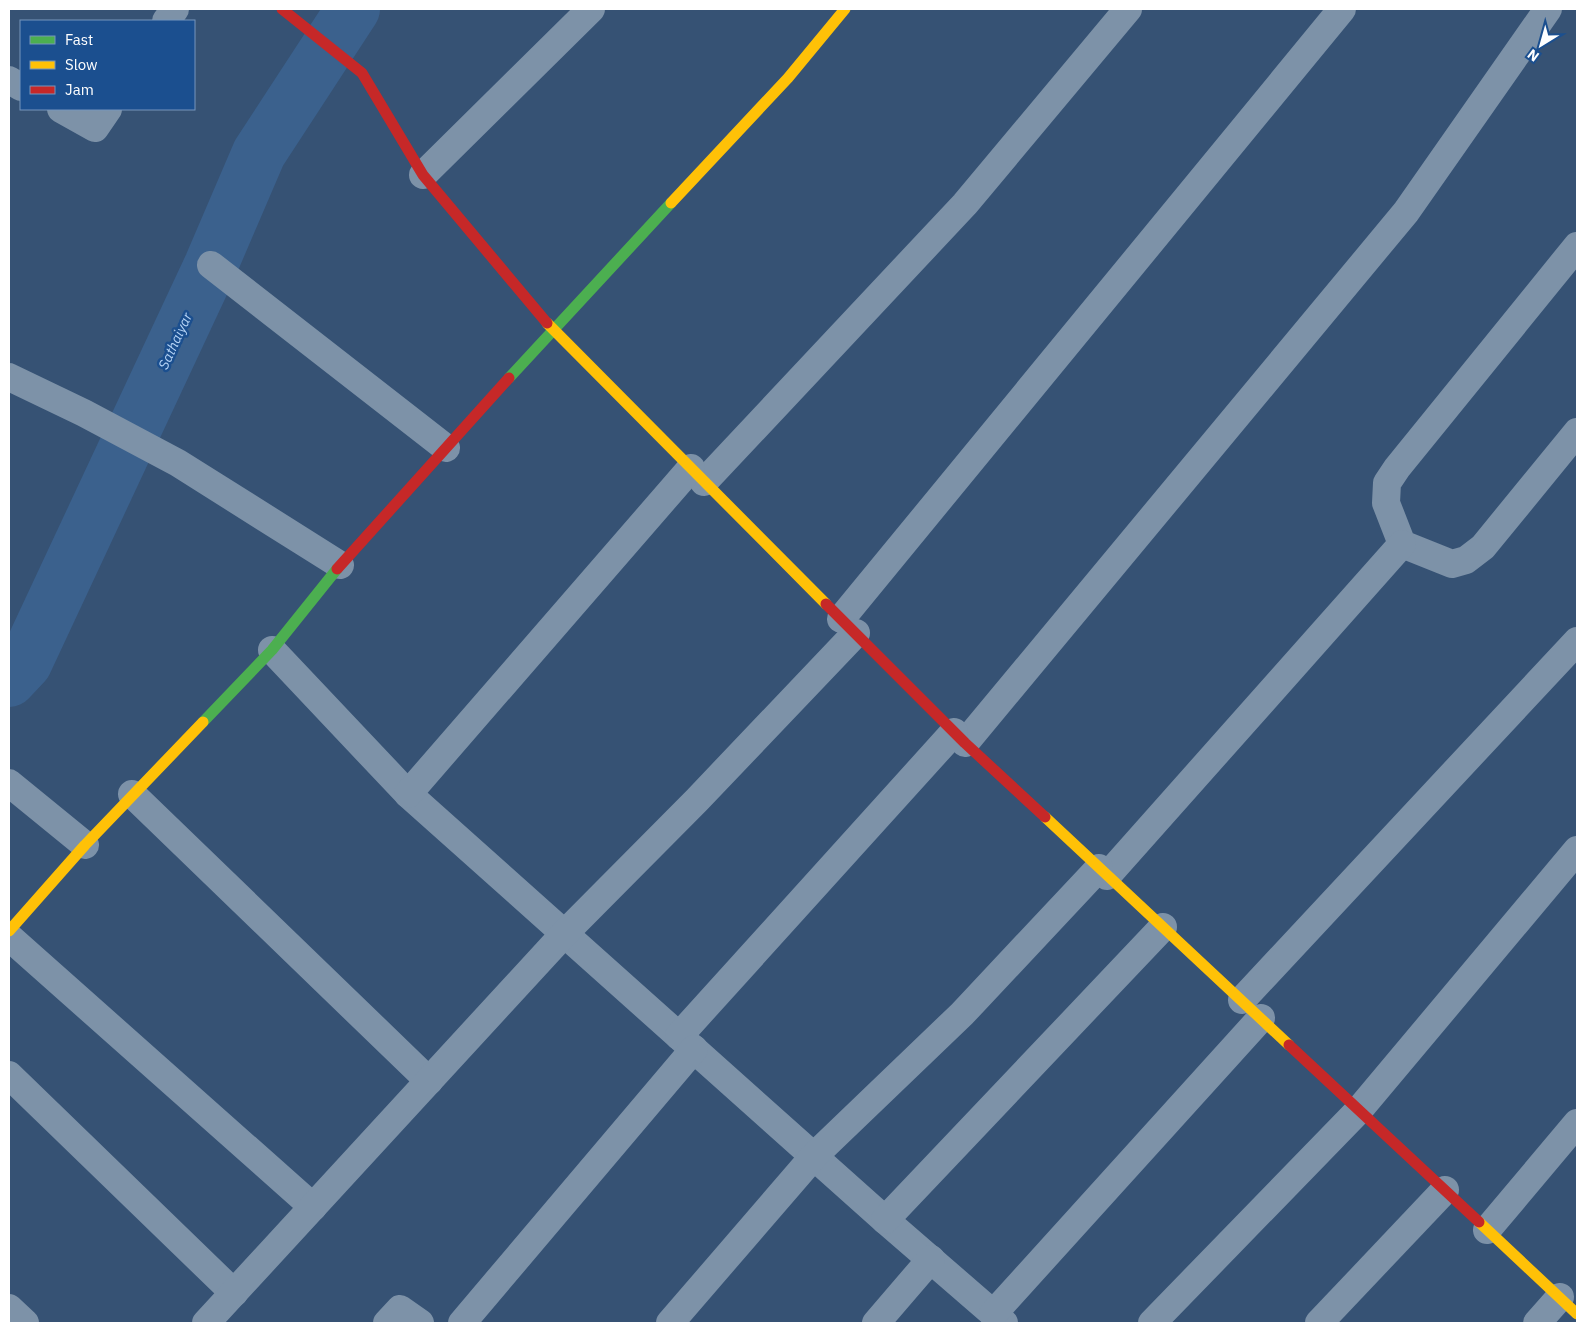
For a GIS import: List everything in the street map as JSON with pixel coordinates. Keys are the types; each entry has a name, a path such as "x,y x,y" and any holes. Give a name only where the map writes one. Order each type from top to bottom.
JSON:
{"street":[{"path":"167,20 174,9"},
{"path":"282,9 362,73 423,175 553,330 959,738 1568,1305 1537,1323"},
{"path":"423,175 591,9"},
{"path":"408,794 697,475 965,204 1128,9"},
{"path":"206,1323 564,934 697,800 848,626 1342,9"},
{"path":"462,1323 687,1043 959,738 1406,212 1548,9"},
{"path":"9,930 84,845 272,650 340,565 553,330 788,78 836,12"},
{"path":"63,110 95,128 107,110"},
{"path":"1577,246 1387,483 1386,503 1402,544 1452,564 1466,560 1483,548 1577,432"},
{"path":"211,265 446,448"},
{"path":"9,377 84,413 178,463 340,565"},
{"path":"670,1323 814,1156 962,1014 1103,872 1402,544"},
{"path":"272,650 408,794 885,1220 998,1318 1252,1009 1577,641"},
{"path":"9,783 84,845"},
{"path":"132,794 429,1081"},
{"path":"1152,1323 1359,1110 1577,850"},
{"path":"885,1220 1163,928"},
{"path":"9,937 313,1207"},
{"path":"9,1075 234,1293"},
{"path":"1487,1230 1577,1123"},
{"path":"1319,1323 1445,1190"},
{"path":"876,1323 932,1260"},
{"path":"9,1308 25,1323"},
{"path":"387,1323 400,1309 420,1323"}],"waterway":[{"name":"Sathaiyar","path":"9,680 25,663 211,265 259,153 353,9"}],"traffic: fast":[{"path":"509,378 671,203"},
{"path":"203,722 272,650 337,569"}],"traffic: slow":[{"path":"671,203 788,78 845,9"},
{"path":"547,323 826,604"},
{"path":"9,931 85,845 203,722"},
{"path":"1045,817 1289,1045"},
{"path":"1479,1222 1577,1314"}],"traffic: jam":[{"path":"282,9 362,73 423,175 547,323"},
{"path":"337,569 509,378"},
{"path":"826,604 965,743 1045,817"},
{"path":"1289,1045 1479,1222"}]}
